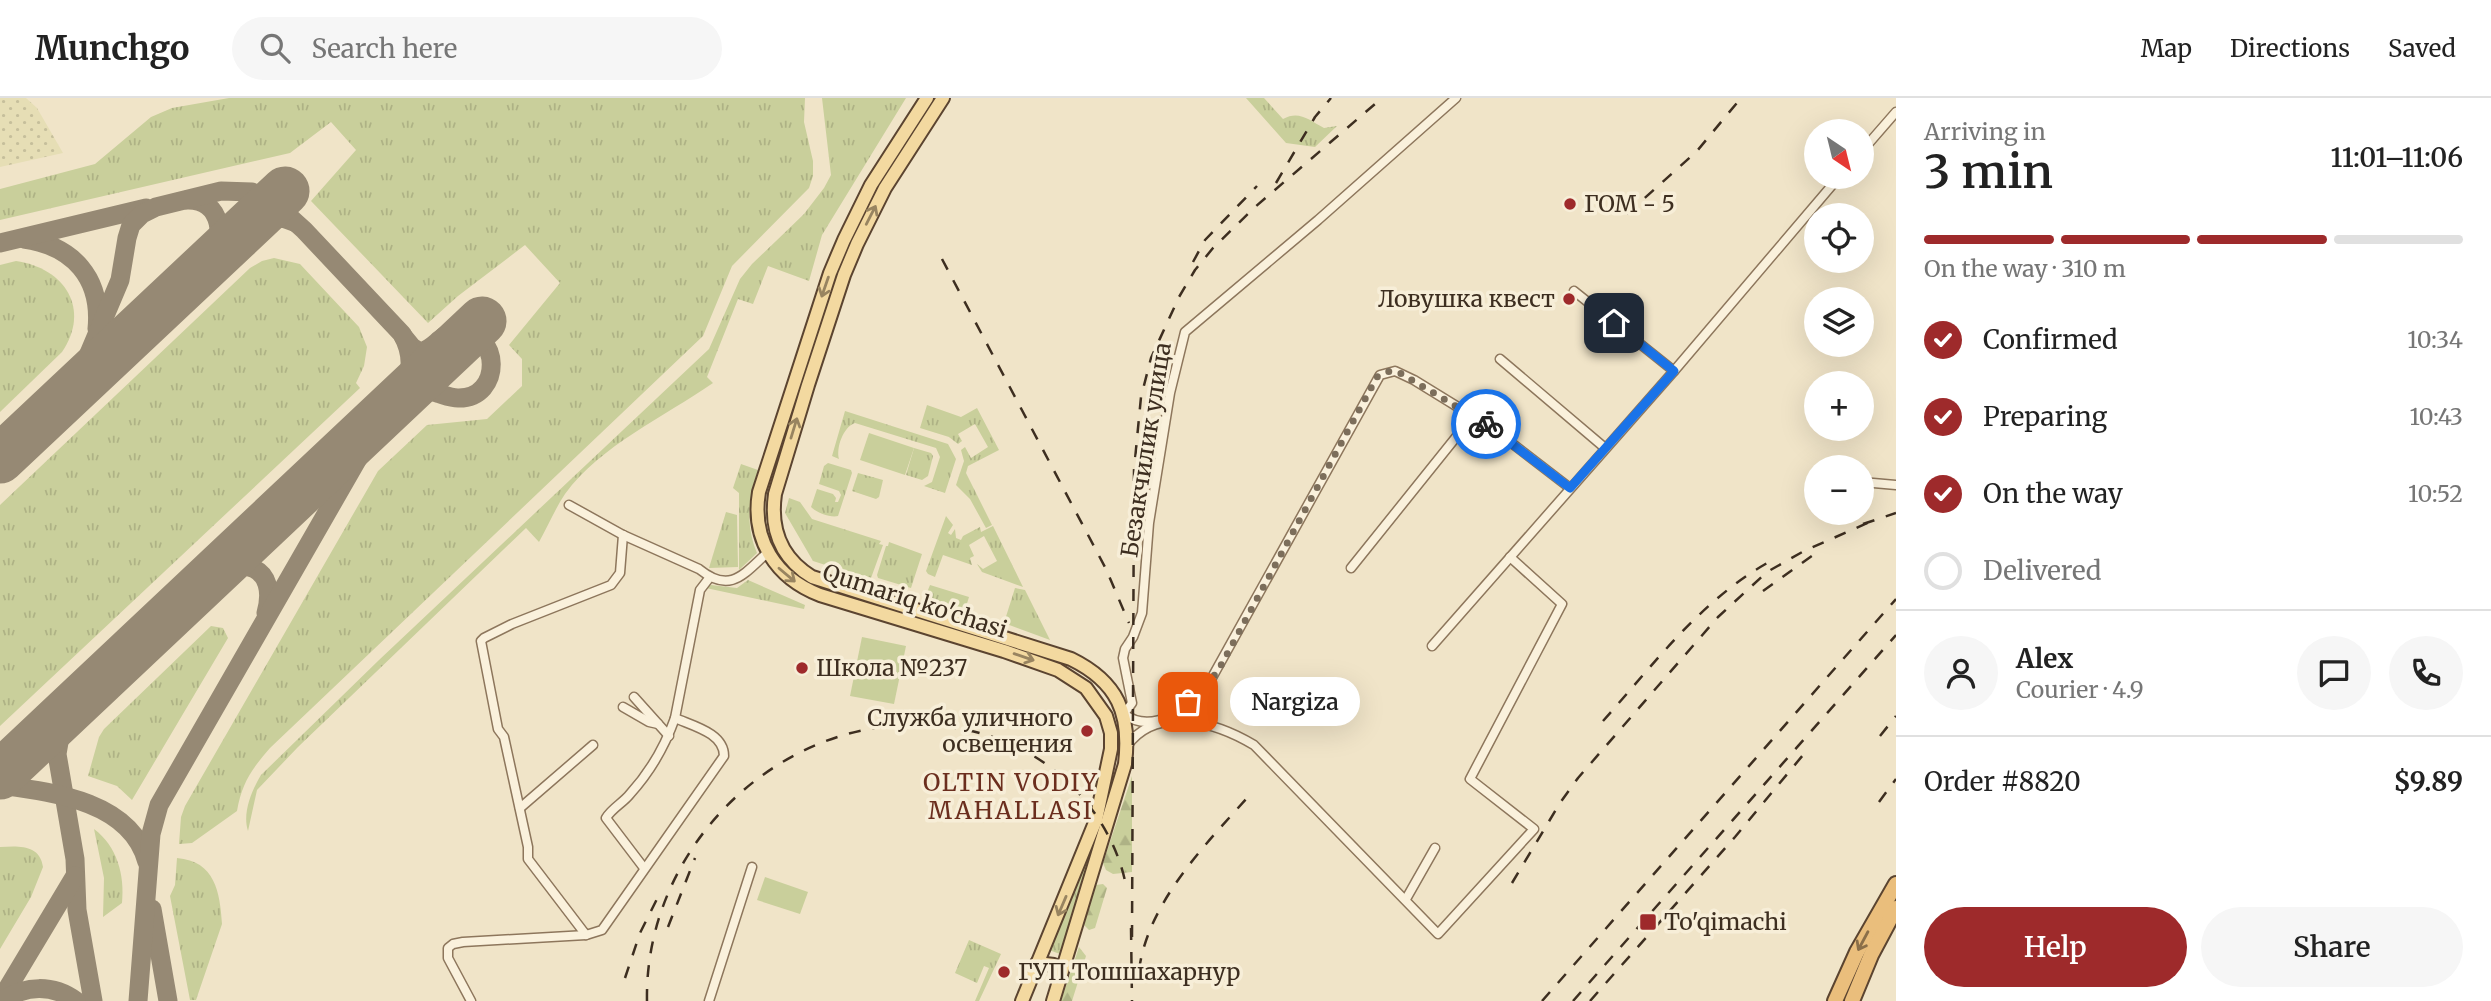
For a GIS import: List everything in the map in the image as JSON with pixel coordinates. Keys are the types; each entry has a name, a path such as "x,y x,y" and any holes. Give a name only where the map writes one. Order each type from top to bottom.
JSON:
{"highway":[{"path":"1835,1001 1861,943 1896,884"},
{"path":"1852,1001 1871,955 1896,908"}],"main road":[{"name":"Qumariq ko'chasi","path":"927,98 871,185 830,273 759,492 759,524 768,554 785,574 810,590 1079,663 1107,685 1118,700 1124,714 1126,746 1120,782 1053,1001"},
{"name":"Qumariq ko'chasi","path":"943,98 886,188 844,275 775,494 774,521 779,541 790,559 812,577 1058,670 1079,682 1092,694 1106,716 1112,741 1102,793 1087,842 1022,1001"},
{"path":"794,381 808,385"},
{"path":"1087,842 1101,847"},
{"path":"1037,963 1054,965 1061,976"}],"street":[{"name":"Безакчилик улица","path":"1124,714 1132,703 1123,658 1142,613 1149,523 1170,393 1185,332 1318,220 1456,98"},
{"path":"1874,137 1896,112"},
{"path":"1432,646 1674,371 1829,189"},
{"path":"1574,291 1674,371"},
{"path":"1500,359 1605,448"},
{"path":"1126,746 1139,733 1205,688 1219,669 1377,377 1390,371 1400,373 1492,428 1570,488"},
{"path":"1351,568 1473,416"},
{"path":"1874,484 1896,485"},
{"path":"569,505 623,535 699,569 710,577 729,582 742,576 768,554"},
{"path":"586,935 529,861 520,808 504,737 498,729 481,641 512,624 611,585 620,573 623,535"},
{"path":"1124,714 1140,722 1192,722 1216,726 1254,745 1438,934 1534,829 1469,779 1562,604 1510,557"},
{"path":"644,868 606,818 640,783 655,763 669,736 676,718 700,590 710,577"},
{"path":"635,697 669,736"},
{"path":"1188,702 1186,713 1192,722"},
{"path":"623,707 649,722 658,724"},
{"path":"471,1001 448,958 447,950 452,944 586,935 602,930 724,756 723,746 718,739 676,718"},
{"path":"520,808 593,745"},
{"path":"1406,899 1435,848"},
{"path":"709,1001 752,867"}],"shaded area":[{"path":"0,98 26,98 37,108 63,153 0,167"}],"green space":[{"path":"229,98 805,98 804,122 813,161 813,176 809,188 732,266 703,336 270,748 248,777 237,811 192,843 179,844 181,817 185,806 378,471 427,425 487,419 522,386 522,359 509,345 560,283 525,245 458,296 428,323 311,201 356,150 331,122 290,153 0,220 0,189 95,164 151,117 172,108"},
{"path":"822,98 906,98 822,235 809,281 768,266 753,304 738,299 707,377 713,383 634,433 596,461 565,494 539,542 526,528 298,747 257,790 248,831 247,809 261,775 709,349 740,279 804,214 831,175"},
{"path":"1246,98 1264,98 1283,119 1294,115 1309,119 1324,128 1337,126 1315,147 1286,143"},
{"path":"274,258 300,264 359,327 367,347 364,366 356,383 360,388 0,726 0,505 250,268"},
{"path":"16,261 48,272 60,282 73,306 74,321 62,352 0,412 0,265"},
{"path":"927,405 961,417 977,408 999,450 968,466 966,473 992,525 986,528 970,499 956,485 964,461 961,450 965,447 971,458 988,447 975,424 958,434 962,441 958,444 949,437 920,428"},
{"path":"845,411 948,444 956,459 945,493 924,486 932,482 940,457 936,448 855,423 841,438 839,459 832,456"},
{"path":"869,433 914,448 905,475 860,460"},
{"path":"914,448 933,456 928,476 922,480 906,475"},
{"path":"828,463 851,470 852,473 838,516 824,514 811,507 817,489 833,494 835,502 838,502 841,495 839,491 819,484 824,466"},
{"path":"741,464 758,470 750,512 751,532 757,553 739,570 739,493 733,488"},
{"path":"858,473 883,480 879,497 876,499 852,491"},
{"path":"789,498 800,502 812,519 881,541 879,544 883,545 871,578 813,561 785,513"},
{"path":"726,512 737,515 738,567 709,568"},
{"path":"946,516 953,525 948,533 951,535 955,529 956,538 961,540 963,536 980,527 981,532 993,526 1023,587 982,572 977,564 983,569 997,561 984,536 969,545 974,556 970,558 972,565 943,555 935,577 928,574 926,571"},
{"path":"889,542 922,554 911,588 878,578"},
{"path":"748,580 805,605 804,609 706,588 711,585 737,588"},
{"path":"930,585 969,597 965,610 927,599"},
{"path":"1015,588 1025,590 1050,640 1004,623"},
{"path":"211,626 223,628 228,638 132,800 117,786 88,776 99,737 104,729"},
{"path":"862,637 906,646 894,704 850,696"},
{"path":"1132,776 1132,872 1113,874 1106,870 1103,863"},
{"path":"94,829 109,844 121,872 122,903 103,917 104,878"},
{"path":"0,847 33,850 41,859 43,867 31,897 0,949"},
{"path":"1090,854 1092,855 1060,954 1049,950"},
{"path":"177,858 190,860 207,872 217,890 221,912 222,924 196,1000 190,1000 170,896 175,885"},
{"path":"765,877 808,892 800,914 757,900"},
{"path":"1103,884 1107,888 1095,928 1089,930 1084,925 1096,885"},
{"path":"969,940 1001,954 979,1001 975,1001 989,968 984,966 977,983 955,973"},
{"path":"1079,947 1086,956 1072,1001 1061,1001"}],"taxiway":[{"path":"74,389 120,280 131,225 142,214 156,207 221,191 252,192 273,202 304,230 402,334 409,352 410,370 394,404"},
{"path":"186,200 198,201 208,206 218,223 217,245 206,265"},
{"path":"0,243 146,208"},
{"path":"241,232 266,219 280,218 294,222"},
{"path":"24,239 57,249 81,268 95,294 97,329"},
{"path":"403,336 420,352 451,333 472,334 482,341 489,352 491,364 489,377 483,388 473,395 458,398 422,387 416,380 411,365"},
{"path":"138,1001 151,834 159,805 383,415"},
{"path":"207,580 232,567 254,569 262,575 267,584 269,597 266,613"},
{"path":"78,702 62,725 57,754 75,859 77,910 93,1001"},
{"path":"0,785 65,796 107,813 125,825 138,841 147,862"},
{"path":"0,1001 75,876"},
{"path":"152,909 168,1001"},
{"path":"2,1001 29,989 49,989 76,1001"}],"runway":[{"path":"0,459 285,191"},
{"path":"0,775 482,321"}],"railway":[{"path":"1276,183 1315,117 1331,98"},
{"path":"1132,937 1134,470 1141,397 1151,358 1179,297 1195,270 1213,248 1255,207 1382,98"},
{"path":"1627,214 1697,151 1741,98"},
{"path":"1193,262 1205,240 1257,186"},
{"path":"942,259 1106,569 1129,623"},
{"path":"1874,520 1896,513"},
{"path":"1512,883 1578,778 1718,617 1767,572 1804,551 1863,525"},
{"path":"1763,591 1816,553"},
{"path":"1603,721 1700,614 1744,577 1769,562"},
{"path":"1542,1001 1896,599"},
{"path":"1573,1001 1896,635"},
{"path":"1880,736 1896,716"},
{"path":"647,1001 653,943 670,888 699,839 737,796 782,762 834,738 890,726 949,727 983,734 1015,746 1058,773 1090,807 1113,844 1126,886"},
{"path":"1590,1001 1735,837 1803,755"},
{"path":"1879,802 1896,779"},
{"path":"1139,970 1144,945 1166,899 1196,856 1247,798"},
{"path":"668,927 695,858"},
{"path":"625,978 640,933 658,897"},
{"path":"1131,928 1132,1001"}],"way so far":[{"path":"1188,702 1205,688 1219,669 1380,374 1390,371 1400,373 1486,424"}],"place":[{"name":"ГОМ - 5","path":"1570,204"},
{"name":"Ловушка квест","path":"1569,299"},
{"name":"Школа №237","path":"802,668"},
{"name":"Nargiza","path":"1188,702"},
{"name":"Служба уличного освещения","path":"1087,731"},
{"name":"To'qimachi","path":"1648,922"},
{"name":"ГУП Тошшахарнур","path":"1004,972"}],"district":[{"name":"OLTIN VODIY MAHALLASI","path":"1011,797"}],"route":[{"path":"1486,424 1570,488 1674,371 1614,323"}]}
